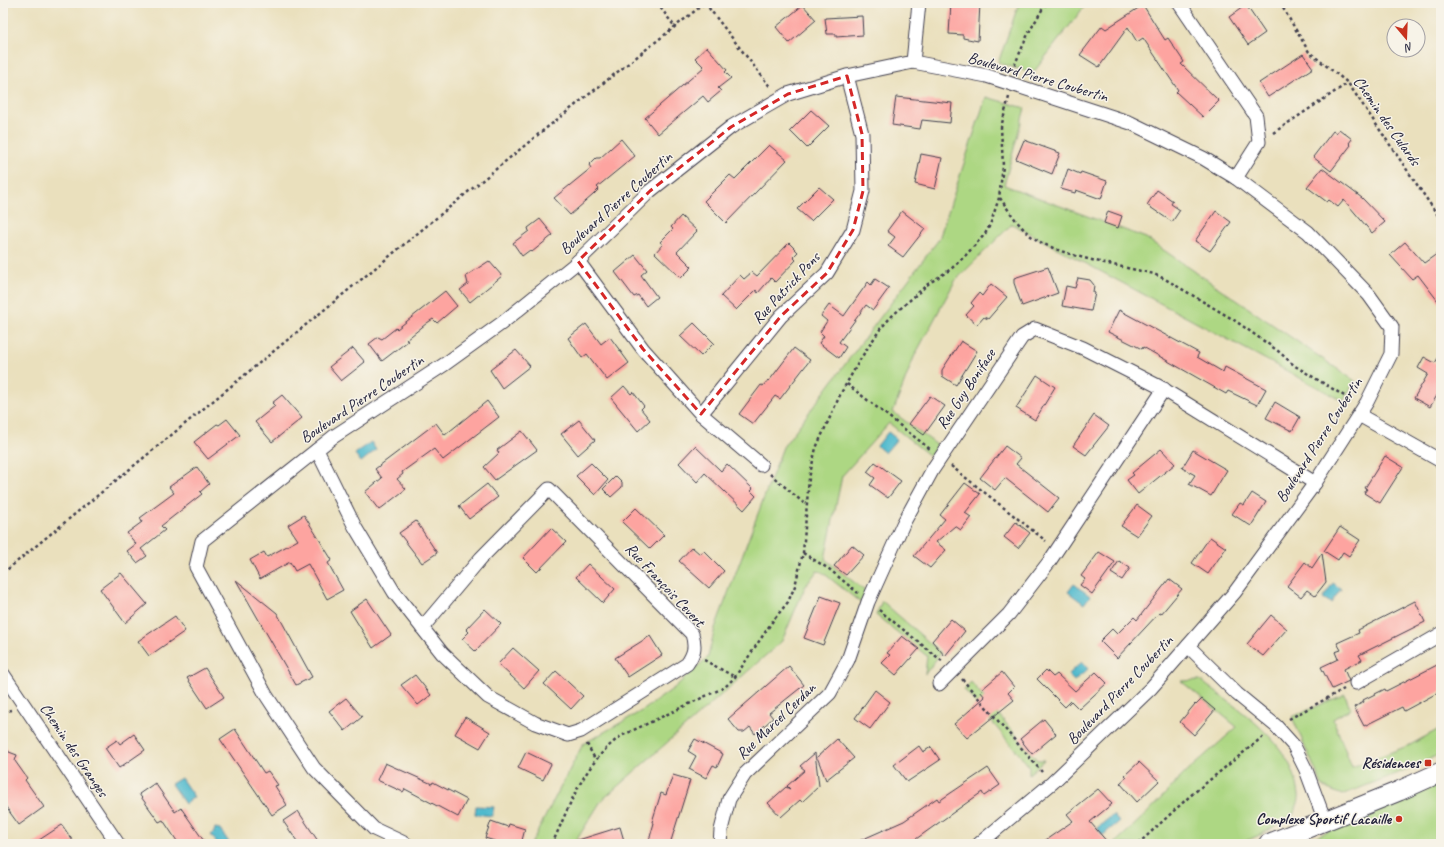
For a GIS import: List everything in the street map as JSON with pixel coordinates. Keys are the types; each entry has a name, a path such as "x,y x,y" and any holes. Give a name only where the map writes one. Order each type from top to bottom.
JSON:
{"street":[{"path":"913,62 919,3"},
{"path":"1179,3 1256,116 1259,142 1236,178"},
{"name":"Boulevard Pierre Coubertin","path":"406,844 374,829 314,768 266,696 196,567 202,541 333,437 445,364 502,323 578,261 650,191 731,127 788,94 847,76 913,62 987,76 1131,123 1203,158 1236,178 1308,232 1369,295 1392,327 1391,354 1361,411 1315,483 1235,592 1151,688 1052,783 979,844"},
{"name":"Rue Patrick Pons","path":"701,414 781,316 827,273 853,230 863,191 862,134 847,76"},
{"path":"578,261 643,349 701,414 761,465"},
{"name":"Rue Guy Boniface","path":"868,602 903,524 933,469 1022,336 1035,329 1083,348 1164,390 1315,483"},
{"path":"939,684 1009,614 1049,562 1164,390"},
{"path":"1361,411 1441,461"},
{"name":"Rue François Cevert","path":"317,450 355,527 394,592 442,654 488,697 535,723 568,735 581,731 611,714 687,664 694,654 695,642 692,634 549,489 480,558 422,628"},
{"name":"Rue Marcel Cerdan","path":"720,844 721,830 729,799 745,774 830,693 848,660 868,602"},
{"path":"1356,683 1441,634"},
{"path":"1188,646 1237,694 1276,726 1294,746 1306,770 1325,820"},
{"name":"Chemin des Granges","path":"3,674 118,844"},
{"path":"1268,844 1399,791 1441,772"}],"path":[{"path":"657,3 675,27"},
{"path":"3,573 540,133 705,3 780,99"},
{"name":"Chemin des Culards","path":"1280,3 1309,52 1348,83 1441,220"},
{"path":"1259,142 1348,83"},
{"path":"552,844 582,777 606,747 621,736 725,687 735,677 768,628 788,602 795,586 803,553 809,478 816,448 841,393 861,358 881,328 892,316 928,284 951,269 985,234 999,198 1016,220 1032,236 1055,248 1070,253 1154,274 1165,279 1234,320 1278,351 1295,366 1361,411"},
{"path":"761,465 806,505"},
{"path":"803,553 829,569 953,670 1052,783"},
{"path":"694,654 735,677"},
{"path":"1138,844 1190,796 1276,726 1356,683"}],"highlighted area":[{"path":"847,76 862,134 863,191 853,230 827,273 781,316 701,414 643,349 578,261 650,191 731,127 788,94"}],"green space":[{"path":"1019,3 1087,3 1033,73 998,63"},
{"path":"986,97 1025,108 1004,185 1146,238 1355,381 1343,401 1012,224 955,281 914,357 893,412 937,445 930,456 889,423 842,476 825,559 865,591 861,603 822,572 817,571 805,587 782,641 601,801 574,844 531,844 583,744 645,709 674,688 708,657 715,628 783,447 939,239"},
{"path":"882,601 941,653 925,674 927,656 876,615"},
{"path":"1200,680 1262,728 1286,758 1295,776 1299,795 1298,803 1293,815 1262,834 1239,844 1114,844 1147,813 1185,773 1237,727 1181,681"},
{"path":"971,682 1037,760 1044,760 1029,774 1029,766 964,689"},
{"path":"1345,694 1350,709 1333,719 1352,767 1410,745 1441,728 1441,753 1424,763 1342,795 1323,787 1292,717"},
{"name":"Complexe Sportif Lacaille","path":"1441,782 1441,844 1298,844 1417,795"}],"water":[{"path":"888,432 897,439 885,453 877,446"},
{"path":"371,442 376,450 361,462 355,454"},
{"path":"1333,583 1341,589 1331,603 1323,598"},
{"path":"1074,584 1090,596 1084,604 1068,592"},
{"path":"1082,662 1088,669 1074,681 1068,675"},
{"path":"181,778 194,797 185,804 171,784"},
{"path":"476,806 494,807 492,816 475,814"},
{"path":"1113,815 1119,822 1103,835 1097,828"},
{"path":"215,828 220,829 230,844 218,844 211,835"}],"building":[{"path":"951,3 980,3 978,41 963,38 963,35 949,34"},
{"path":"803,5 816,20 789,43 776,27"},
{"path":"1143,5 1165,40 1168,38 1184,62 1181,64 1219,101 1203,117 1176,92 1178,90 1143,38 1137,42 1128,27 1099,67 1080,55 1102,26 1106,29"},
{"path":"1246,5 1265,33 1248,45 1229,17"},
{"path":"862,16 863,35 836,37 836,34 827,34 825,18"},
{"path":"707,47 727,70 725,72 731,78 718,88 721,91 708,102 703,96 658,134 645,118 704,67 695,58"},
{"path":"1303,54 1313,68 1268,97 1259,83"},
{"path":"896,97 952,103 950,123 922,120 920,129 892,125"},
{"path":"811,110 829,126 807,148 790,131"},
{"path":"1339,129 1352,139 1349,143 1351,145 1331,171 1313,157 1333,131 1336,133"},
{"path":"621,139 635,156 597,187 599,189 570,215 554,198 591,168 589,165 596,158 600,158"},
{"path":"1024,140 1060,153 1052,174 1016,159"},
{"path":"769,145 787,160 726,223 704,201 730,175 735,179"},
{"path":"921,154 942,158 935,189 915,184"},
{"path":"1322,168 1362,198 1385,222 1372,233 1344,200 1338,207 1329,200 1327,202 1307,187"},
{"path":"1068,169 1080,174 1081,172 1107,181 1101,199 1076,190 1075,193 1061,189"},
{"path":"819,187 833,199 811,221 797,209"},
{"path":"1157,190 1173,201 1171,204 1180,210 1172,222 1147,205"},
{"path":"902,211 925,229 903,257 888,246 895,237 887,231"},
{"path":"1108,211 1122,216 1118,228 1104,223"},
{"path":"1216,211 1231,222 1210,251 1195,241"},
{"path":"681,216 697,231 677,252 692,267 681,278 655,253 663,244 660,242 673,229 671,227"},
{"path":"540,219 553,235 532,252 530,250 522,256 513,243 529,231 528,228"},
{"path":"1405,242 1424,263 1441,251 1441,305 1418,275 1412,279 1390,255"},
{"path":"789,243 798,252 793,257 796,260 775,282 771,278 758,293 756,290 736,310 721,296 740,275 744,279 752,272 757,276"},
{"path":"635,255 647,270 641,275 657,297 646,306 638,295 634,297 615,272"},
{"path":"489,261 502,276 470,302 460,290 468,284 466,276"},
{"path":"1048,267 1058,293 1022,306 1014,283 1014,278"},
{"path":"1078,278 1090,280 1094,285 1093,292 1095,293 1091,311 1062,306 1066,286 1075,288"},
{"path":"875,279 889,288 873,310 866,305 839,342 846,347 839,358 819,343 824,336 820,332 827,321 821,316 829,305 844,316 868,282 871,285"},
{"path":"991,284 1007,297 988,319 984,317 977,325 966,315 974,306 971,303 979,293 982,296"},
{"path":"445,291 457,306 437,323 433,319 427,323 406,340 408,341 382,361 369,344 378,337 382,339 396,328 397,329"},
{"path":"1119,310 1199,353 1197,357 1223,372 1225,367 1266,389 1257,405 1228,391 1226,394 1143,347 1142,349 1108,332"},
{"path":"694,323 714,343 701,356 680,336"},
{"path":"586,324 601,344 610,337 629,363 607,380 587,354 582,358 568,338"},
{"path":"961,341 977,351 956,385 942,376 942,370"},
{"path":"353,348 365,362 341,381 329,367"},
{"path":"794,348 810,360 780,399 775,396 753,424 739,414 761,385 763,386 768,380 769,381"},
{"path":"516,350 530,366 502,388 490,370"},
{"path":"1441,353 1441,389 1430,407 1414,398 1428,374 1418,368 1424,357 1435,363"},
{"path":"1037,375 1055,387 1035,420 1016,408"},
{"path":"624,386 631,394 633,392 644,406 641,409 650,420 638,431 611,398"},
{"path":"282,395 302,418 272,442 255,422 275,406 272,403"},
{"path":"930,396 945,406 924,435 909,424"},
{"path":"487,401 499,417 443,460 434,449 402,472 403,474 397,479 406,489 379,510 365,492 382,478 375,469 436,423 445,435"},
{"path":"1275,402 1300,417 1292,431 1266,418"},
{"path":"1094,415 1109,426 1086,455 1073,446"},
{"path":"227,419 240,435 208,459 194,442 217,424 219,425"},
{"path":"579,420 595,440 578,455 561,434"},
{"path":"522,431 537,450 495,480 484,467 499,453 497,450"},
{"path":"695,446 721,471 727,464 753,489 751,491 756,496 744,510 705,473 697,482 679,463"},
{"path":"1005,446 1021,458 1016,464 1059,498 1048,512 1005,478 995,490 980,478"},
{"path":"1161,449 1175,464 1138,494 1127,480 1134,475 1132,473"},
{"path":"1193,450 1227,470 1211,496 1189,484 1195,475 1182,468"},
{"path":"1385,456 1403,467 1380,503 1364,493 1367,489 1365,488"},
{"path":"875,462 901,481 888,498 870,485 875,478 867,472"},
{"path":"591,463 608,480 595,495 576,476"},
{"path":"197,467 209,484 200,492 202,494 161,526 165,530 141,549 147,556 137,563 127,551 136,544 127,533 142,522 140,518 174,493 169,487"},
{"path":"616,476 622,482 622,487 611,497 603,489"},
{"path":"965,483 980,494 965,513 971,517 961,530 955,526 936,542 946,550 930,568 914,556 945,519 940,515"},
{"path":"487,484 498,497 469,519 459,506"},
{"path":"1252,493 1266,502 1251,526 1232,514 1240,503 1244,505"},
{"path":"1137,505 1152,516 1137,536 1121,526"},
{"path":"636,508 664,535 650,549 622,522"},
{"path":"304,515 332,560 328,563 343,590 327,599 308,564 295,571 290,562 260,579 250,560 264,552 267,557 298,540 288,525"},
{"path":"416,521 437,553 422,563 399,533"},
{"path":"1016,522 1030,533 1018,548 1004,537"},
{"path":"1340,527 1360,540 1349,556 1343,552 1338,560 1324,551"},
{"path":"551,528 566,542 537,572 523,558"},
{"path":"1210,537 1226,548 1208,574 1192,563"},
{"path":"852,545 864,555 846,575 834,566"},
{"path":"692,547 700,554 704,551 724,571 709,588 679,561"},
{"path":"1099,552 1115,562 1092,594 1080,585 1085,579 1081,576"},
{"path":"1322,553 1326,582 1315,596 1307,590 1301,597 1287,586 1305,562 1312,568"},
{"path":"1119,561 1130,568 1122,580 1111,573"},
{"path":"588,564 615,589 603,603 576,577"},
{"path":"121,573 147,604 125,623 100,589"},
{"path":"1169,579 1182,589 1161,614 1159,613 1117,658 1100,641 1112,629 1117,634 1134,617 1137,620"},
{"path":"236,580 277,613 312,677 296,685"},
{"path":"821,596 840,603 823,645 804,638"},
{"path":"367,599 391,635 373,648 350,611"},
{"path":"1415,601 1425,622 1359,655 1362,660 1344,669 1349,681 1332,689 1321,667 1338,659 1335,652 1341,650 1337,643 1359,633 1358,630"},
{"path":"485,609 501,624 475,651 462,639 469,632 466,629"},
{"path":"1271,615 1287,629 1263,656 1247,644"},
{"path":"175,616 185,631 149,656 138,641"},
{"path":"951,619 965,631 945,656 932,641"},
{"path":"650,636 662,655 628,677 615,658"},
{"path":"902,636 919,649 896,675 882,663 890,655 887,653"},
{"path":"513,648 539,671 524,688 498,664"},
{"path":"1441,663 1441,691 1404,711 1402,707 1364,726 1354,707 1364,702 1363,700 1385,689 1386,691"},
{"path":"789,666 804,685 769,713 773,718 755,734 750,727 744,732 739,732 728,719"},
{"path":"205,668 224,697 207,708 187,678"},
{"path":"1046,670 1053,677 1057,674 1075,691 1096,672 1107,683 1079,709 1071,701 1065,707 1037,679"},
{"path":"556,671 583,696 571,709 544,684"},
{"path":"1002,672 1014,687 1008,693 1014,700 967,738 954,724 985,697 980,691"},
{"path":"415,675 431,695 418,705 401,685"},
{"path":"875,690 890,702 870,729 855,718"},
{"path":"346,698 362,717 345,731 329,711"},
{"path":"1202,699 1215,710 1194,735 1180,722 1195,704 1196,705"},
{"path":"465,717 490,732 480,748 455,734"},
{"path":"1044,719 1056,734 1032,754 1020,739"},
{"path":"235,729 264,773 268,771 278,785 275,786 287,805 272,815 220,739"},
{"path":"134,734 145,750 119,768 105,748 117,740 120,744"},
{"path":"695,739 723,754 717,767 713,765 706,778 689,769 696,756 688,751"},
{"path":"837,739 854,758 826,780 817,757"},
{"path":"3,743 9,752 17,755 15,761 27,778 25,780 44,807 19,825 3,803"},
{"path":"919,746 923,752 931,747 940,760 907,782 894,765"},
{"path":"526,752 551,764 543,780 518,768"},
{"path":"815,753 819,786 802,802 800,800 781,817 768,803 786,787 790,789 787,786 805,770 800,766"},
{"path":"1139,762 1159,781 1137,802 1120,783 1127,777 1125,775"},
{"path":"385,763 432,784 433,782 467,800 458,817 405,789 403,792 377,780"},
{"path":"988,768 1000,785 984,796 982,792 909,844 852,844 904,821 937,798 939,801"},
{"path":"673,775 690,780 670,844 648,844 654,823 652,822 661,793 666,795"},
{"path":"155,783 175,812 181,808 206,844 179,844 163,820 159,822 139,794"},
{"path":"1098,789 1112,804 1090,822 1109,844 1040,844 1073,821 1067,814"},
{"path":"298,811 320,844 299,844 283,821"},
{"path":"491,821 508,827 509,824 525,829 521,844 504,844 485,838"},
{"path":"62,825 75,844 33,844"},
{"path":"620,827 625,844 575,844 575,841"}],"place":[{"name":"Résidences","path":"1428,763"},
{"name":"Complexe Sportif Lacaille","path":"1399,819"}]}
